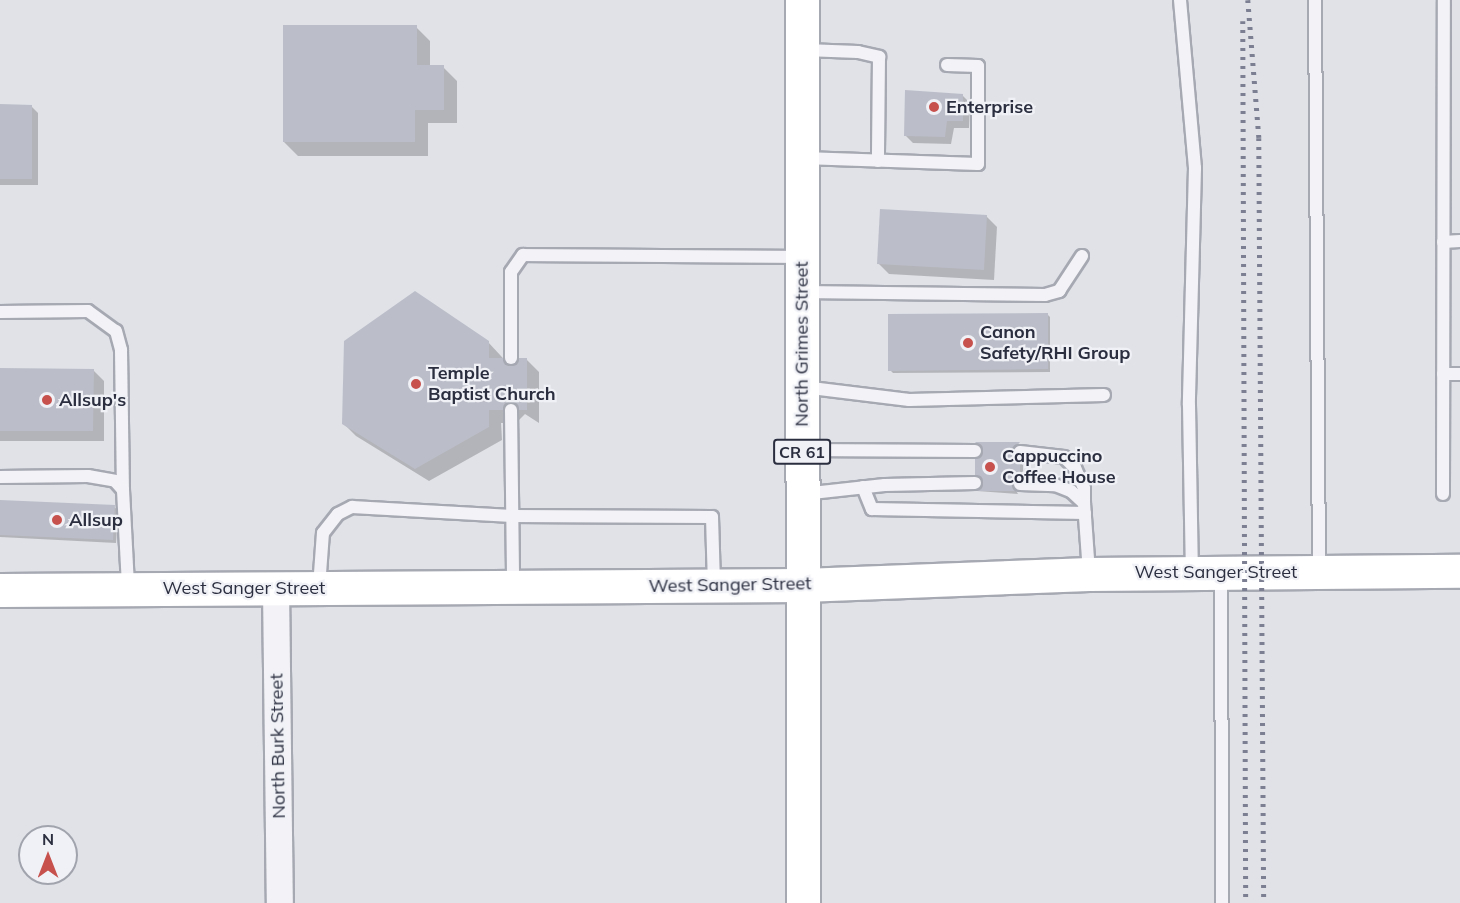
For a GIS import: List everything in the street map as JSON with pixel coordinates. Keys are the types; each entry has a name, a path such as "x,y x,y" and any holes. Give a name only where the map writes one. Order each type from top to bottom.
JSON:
{"main road":[{"name":"North Grimes Street","path":"802,0 803,903"},
{"name":"West Sanger Street","path":"0,590 802,585 1206,571 1460,571"}],"street":[{"name":"North Burk Street","path":"276,588 280,903"}],"lane":[{"path":"1180,0 1195,168 1189,405 1206,571 1222,903"},
{"path":"1315,0 1319,572"},
{"path":"1443,494 1444,0"},
{"path":"802,50 858,52 879,57 878,161"},
{"path":"802,158 978,164 978,66 947,65"},
{"path":"1443,242 1460,242"},
{"path":"511,358 511,272 523,255 802,256"},
{"path":"802,292 1045,295 1059,291 1082,256"},
{"path":"0,312 88,311 116,331 121,350 123,490 128,588"},
{"path":"1443,374 1460,374"},
{"path":"802,387 909,400 1104,396"},
{"path":"511,411 513,587"},
{"path":"802,450 975,451"},
{"path":"1020,452 1043,452 1064,458 1075,468 1084,488 1089,574"},
{"path":"0,477 88,476 115,481 123,490"},
{"path":"802,494 863,487 975,483"},
{"path":"1020,484 1055,484 1071,491 1084,508"},
{"path":"863,487 872,509 1084,508"},
{"path":"319,588 323,533 338,514 352,507 512,516 712,516 714,586"}],"building":[{"path":"283,25 417,25 417,65 444,65 444,110 415,110 415,142 283,142"},
{"name":"Enterprise","path":"905,90 963,94 963,121 947,121 945,137 904,136"},
{"path":"0,104 32,105 32,179 0,179"},
{"path":"880,209 987,215 984,270 877,264"},
{"name":"Temple Baptist Church","path":"415,291 489,341 489,358 503,358 510,366 519,358 527,358 527,410 519,410 511,402 503,410 489,410 489,427 415,469 342,424 344,341"},
{"name":"Canon Safety/RHI Group","path":"1048,313 1048,369 888,371 888,314"},
{"name":"Allsup's","path":"0,368 94,369 93,431 0,431"},
{"path":"975,442 1020,442 1012,452 1020,460 1020,476 1012,483 1016,491 975,491 983,483 975,475 975,459 983,450"},
{"name":"Allsup","path":"0,500 115,505 113,540 0,535"}],"railway":[{"path":"1248,0 1259,138 1264,903"},
{"path":"1243,21 1246,903"}],"place":[{"name":"Enterprise","path":"934,107"},
{"name":"Canon Safety/RHI Group","path":"968,343"},
{"name":"Temple Baptist Church","path":"416,384"},
{"name":"Allsup's","path":"47,400"},
{"name":"Cappuccino Coffee House","path":"990,467"},
{"name":"Allsup","path":"57,520"}]}
